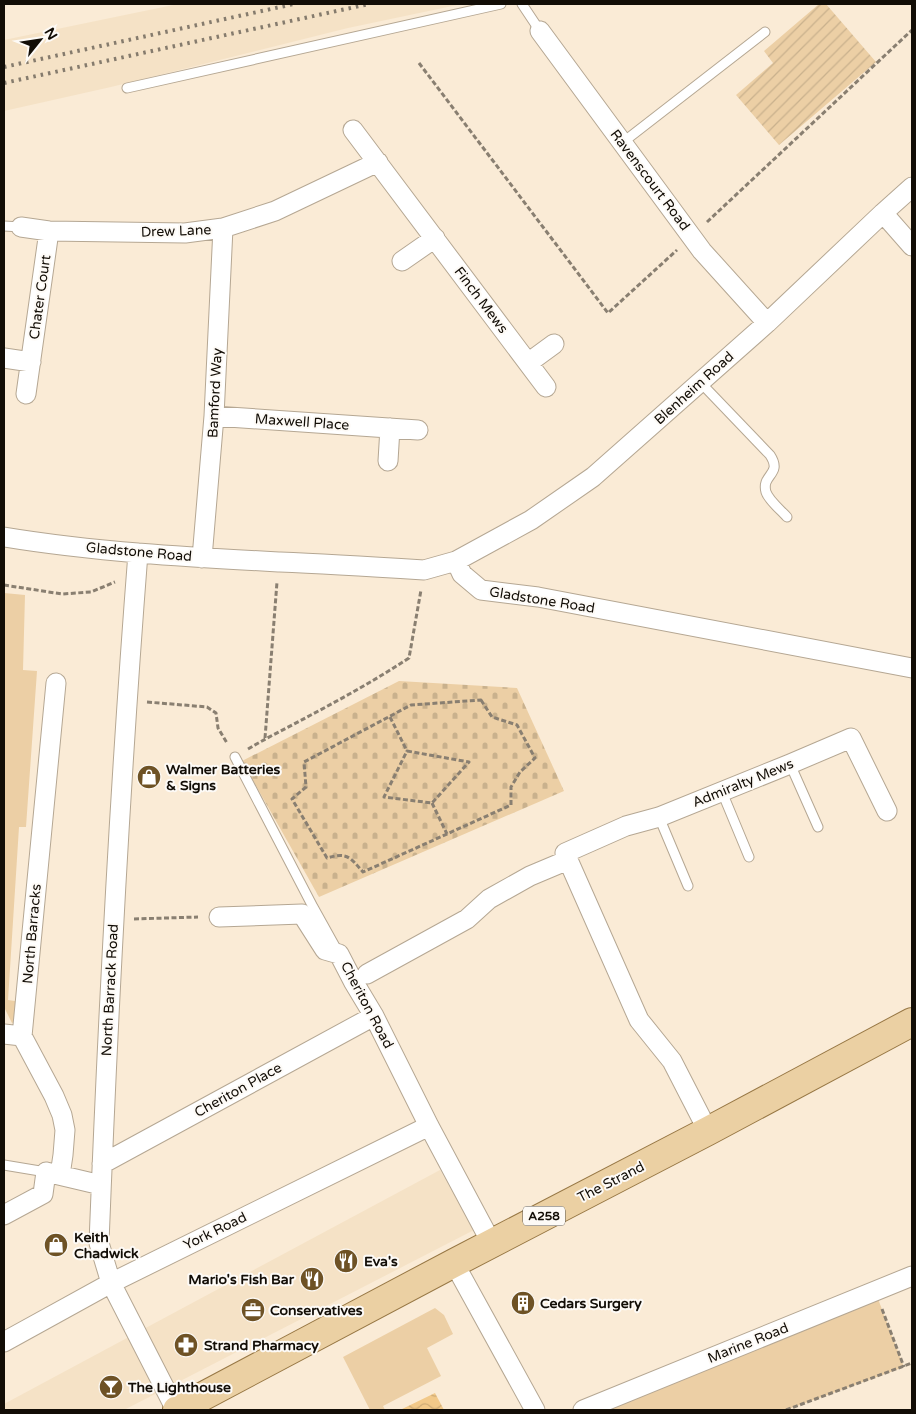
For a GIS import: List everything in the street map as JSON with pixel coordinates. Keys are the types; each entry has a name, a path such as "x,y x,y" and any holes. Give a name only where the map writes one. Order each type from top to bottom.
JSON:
{"main road":[{"name":"The Strand","path":"176,1410 912,1022"}],"street":[{"name":"Ravenscourt Road","path":"540,31 702,251 767,323"},
{"name":"Finch Mews","path":"354,130 546,387"},
{"name":"Drew Lane","path":"12,226 49,231 185,234 223,228 275,211 378,162"},
{"name":"Blenheim Road","path":"456,561 531,520 593,477 767,323 912,187"},
{"path":"883,213 912,246"},
{"name":"Bamford Way","path":"202,558 214,416 223,228"},
{"name":"Chater Court","path":"26,394 49,231"},
{"path":"402,261 435,238"},
{"path":"528,363 554,344"},
{"path":"4,358 31,362"},
{"name":"Maxwell Place","path":"214,416 418,430"},
{"path":"388,461 390,428"},
{"name":"Gladstone Road","path":"4,537 130,552 202,558 424,570 456,561 462,574 481,590 538,597 912,668"},
{"name":"North Barrack Road","path":"130,552 127,701 114,919 99,1242 110,1283 176,1410"},
{"name":"North Barracks","path":"4,1215 44,1194 63,1155 65,1130 62,1115 54,1096 13,1035 56,683"},
{"name":"Admiralty Mews","path":"367,974 468,919 489,898 530,876 568,860 566,853 626,826 659,817 851,738 887,811"},
{"path":"568,860 639,1020 672,1061 708,1131"},
{"name":"Cheriton Road","path":"219,917 302,914 325,950 340,954 492,1244"},
{"name":"Cheriton Place","path":"102,1164 374,1016"},
{"name":"York Road","path":"4,1342 110,1283 429,1126"},
{"path":"53,1174 101,1184"},
{"path":"454,1264 535,1410"},
{"name":"Marine Road","path":"583,1410 912,1276"}],"lane":[{"path":"127,88 501,4"},
{"path":"522,4 540,31"},
{"path":"622,143 765,32"},
{"path":"700,382 775,462 775,468 765,484 766,491 768,496 787,517"},
{"path":"235,757 313,907 340,954"},
{"path":"790,764 818,827"},
{"path":"722,792 749,858"},
{"path":"659,817 688,886"},
{"path":"4,1165 53,1174"}],"path":[{"path":"4,585 62,594 90,592 119,581 130,552"},
{"path":"265,738 279,562"},
{"path":"127,701 207,707 216,713 218,728 235,757 265,738 347,695 409,658 424,570"},
{"path":"481,700 492,717 517,725 535,758 520,772 510,787 511,805 447,834 363,872 353,860 339,855 327,858 292,799 306,787 304,762 411,705 481,700"},
{"path":"390,716 407,751"},
{"path":"407,751 469,762 432,803"},
{"path":"407,751 384,797 432,803"},
{"path":"432,803 447,834"},
{"path":"147,918 219,917"},
{"path":"875,1291 904,1367"},
{"path":"786,1410 912,1363"}],"shaded area":[{"path":"178,4 462,4 348,28 111,87 4,111 4,40"},
{"path":"440,1170 474,1230 124,1410 4,1410 4,1404"}],"green space":[{"path":"819,4 826,4 876,62 779,145 736,95 773,63 764,51"},
{"path":"4,593 25,595 23,670 37,671 26,827 19,827 8,1000 22,1002 17,1021 12,1023 4,1007"},
{"path":"399,681 517,688 564,791 319,897 242,761"},
{"path":"875,1291 904,1367 786,1410 583,1410"},
{"path":"435,1308 444,1315 453,1334 427,1348 441,1376 383,1406 385,1410 370,1410 343,1357"}],"water":[{"path":"435,1393 444,1410 400,1410"}],"railway":[{"path":"4,67 294,4"},
{"path":"4,83 369,4"}],"place":[{"name":"Walmer Batteries & Signs","path":"149,777"},
{"name":"Keith Chadwick","path":"56,1245"},
{"name":"Eva's","path":"346,1261"},
{"name":"Mario's Fish Bar","path":"312,1279"},
{"name":"Cedars Surgery","path":"523,1303"},
{"name":"Conservatives","path":"253,1310"},
{"name":"Strand Pharmacy","path":"186,1345"},
{"name":"The Lighthouse","path":"111,1387"}]}
